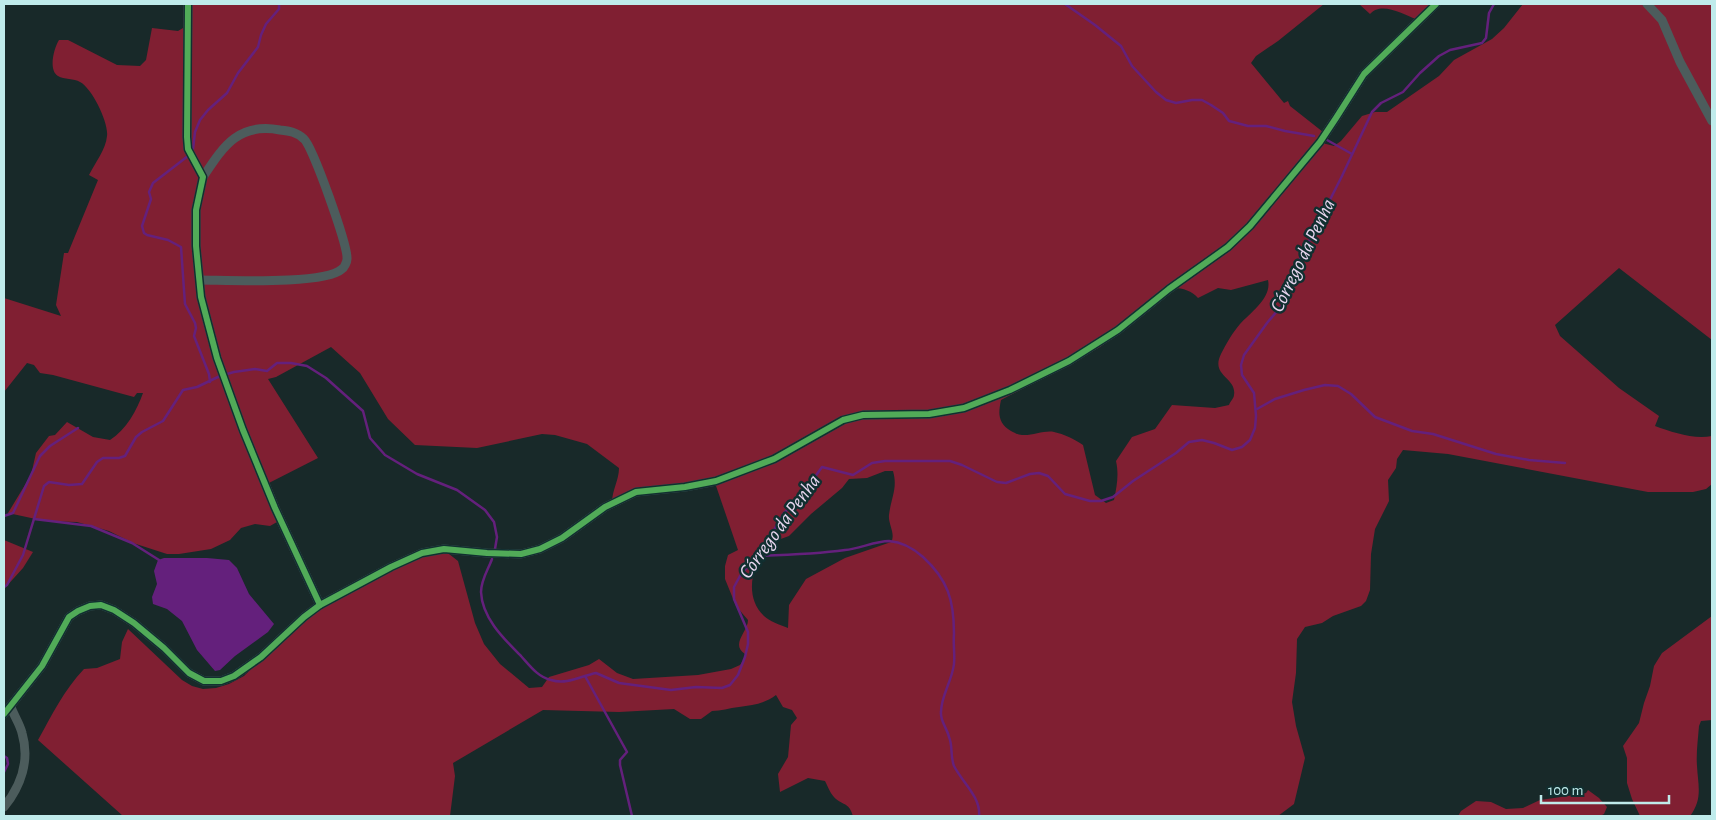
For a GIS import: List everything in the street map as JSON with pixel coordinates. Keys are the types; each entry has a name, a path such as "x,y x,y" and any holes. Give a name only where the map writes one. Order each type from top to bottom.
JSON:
{"street":[{"path":"188,4 187,137 188,148 203,177"},
{"path":"4,807 20,782 25,753 22,733 7,711 42,666 69,617 78,611 90,606 102,605 114,610 134,623 164,648 189,673 204,681 221,681 234,676 262,657 304,617 320,605 391,567 422,553 444,549 521,554 540,549 562,538 604,506 636,492 685,487 716,481 774,459 843,420 856,416 929,414 964,408 1010,390 1069,361 1118,330 1228,247 1245,231 1320,142 1364,74 1436,4"},
{"path":"1647,4 1662,20 1680,62 1712,121"},
{"path":"200,280 304,280 333,274 343,269 347,260 339,224 326,193 314,156 305,139 294,132 258,128 240,133 228,142 203,177 196,210 196,246 201,297 223,376 275,508 320,605"}],"shaded area":[{"path":"184,4 1324,4 1256,56 1251,63 1284,103 1288,101 1290,106 1323,132 1322,143 1334,146 1341,141 1362,116 1375,112 1387,112 1439,76 1454,60 1492,39 1504,28 1523,4 1712,4 1712,340 1619,268 1555,325 1560,336 1619,388 1659,416 1655,426 1691,436 1712,436 1712,484 1706,489 1693,492 1648,492 1448,454 1403,450 1397,459 1396,468 1388,480 1389,501 1375,529 1371,554 1370,590 1366,601 1361,606 1333,616 1322,623 1305,627 1297,639 1296,673 1292,702 1296,726 1305,758 1294,804 1278,816 853,816 848,807 836,799 825,781 808,778 780,792 778,774 788,757 791,725 797,718 792,710 783,707 776,695 758,704 712,711 701,719 690,719 674,709 619,712 543,710 453,763 455,776 450,816 123,816 38,740 64,694 84,669 97,668 120,659 122,642 128,629 182,680 192,686 203,689 216,688 244,676 287,634 334,598 429,553 449,554 458,561 475,623 484,644 500,664 529,688 542,687 549,677 589,665 599,659 617,673 633,679 698,675 731,669 740,665 745,658 739,642 748,620 736,606 725,579 725,566 728,555 738,550 714,480 683,483 612,503 619,468 587,444 555,435 542,434 477,448 415,445 388,419 360,373 331,347 276,377 268,379 318,458 263,486 277,522 270,526 255,524 241,528 230,540 211,549 167,554 133,543 109,531 77,522 45,521 8,513 31,475 36,453 49,436 55,435 67,422 93,437 110,440 121,431 130,419 143,393 137,393 134,397 40,373 34,365 27,363 4,392 4,298 61,316 56,305 64,253 68,253 98,180 89,175 102,151 107,136 102,115 90,91 80,82 60,77 55,73 53,59 55,48 59,40 68,40 117,65 140,66 146,60 152,28 178,31 183,28","holes":["1268,280 1267,293 1264,299 1240,324 1221,354 1219,367 1234,389 1234,396 1229,405 1215,408 1172,405 1155,429 1132,437 1116,461 1117,480 1114,500 1106,503 1095,495 1083,445 1069,437 1054,432 1019,435 1007,428 1001,421 999,414 1001,400 1100,347 1174,288 1187,290 1198,298 1218,288 1231,290","885,471 893,471 894,477 889,515 893,536 891,542 845,558 806,579 789,605 788,628 766,618 754,599 752,580 754,570 767,544 789,536 811,514 842,488 849,479 867,478"]},
{"path":"1359,4 1432,4 1416,19 1386,9 1375,10 1370,14"},
{"path":"4,540 33,552 23,568 4,589"},
{"path":"164,558 229,560 237,568 249,594 274,624 268,632 235,656 220,670 215,671 197,650 182,621 167,609 153,604 152,597 157,584 154,571 158,560"},
{"path":"1712,616 1712,720 1701,721 1699,726 1697,756 1699,792 1697,804 1690,816 1640,816 1627,783 1627,758 1623,746 1639,723 1654,666 1662,653"},
{"path":"1588,790 1607,807 1604,814 1600,816 1458,816 1461,811 1476,801 1491,802 1506,809 1523,808 1540,800 1586,793"}],"waterway":[{"path":"193,149 195,132 200,120 227,93 238,73 258,47 266,24 279,9 279,4"},
{"path":"1065,4 1121,46 1132,66 1166,100 1176,103 1202,100 1223,113 1229,121 1248,126 1266,126 1314,136"},
{"name":"Córrego da Penha","path":"492,559 481,588 485,611 501,635 538,674 551,680 563,681 596,673 619,683 671,690 696,687 722,688 730,685 738,675 748,644 748,632 734,599 734,587 740,576 764,547 784,513 802,495 822,467 853,475 872,463 885,461 950,461 997,482 1006,483 1030,474 1039,473 1048,476 1065,494 1090,501 1101,501 1113,497 1189,442 1202,440 1232,450 1242,447 1250,440 1255,428 1256,416 1254,393 1242,375 1241,365 1244,355 1283,304 1289,292 1296,267 1372,112 1381,103 1403,92 1439,56 1450,50 1482,43 1486,38 1489,13 1494,4"},
{"path":"1327,140 1352,154"},
{"path":"188,156 153,183 149,192 151,199 142,226 144,233 147,235 168,240 181,247 185,304 195,323 194,336 209,374 210,382"},
{"name":"Córrego da Penha","path":"4,587 7,585 23,555 44,486 49,482 69,485 82,484 97,462 103,458 125,456 136,437 163,421 183,390 197,387 220,376 234,372 255,369 267,371 277,363 307,366 326,378 363,411 370,438 385,455 417,474 457,490 485,510 494,522 497,537 495,549"},
{"path":"1257,409 1275,399 1304,390 1325,385 1338,386 1351,394 1375,417 1412,431 1433,434 1496,454 1529,460 1565,463"},
{"path":"4,516 13,513 40,456 50,446 78,428"},
{"path":"34,519 91,526 132,543 159,560"},
{"path":"758,556 834,551 889,541 912,548 932,566 948,591 954,622 954,664 941,706 942,718 950,740 954,766 974,796 979,809 979,816"},
{"path":"585,676 627,752 620,760 620,765 632,816"},
{"name":"Córrego da Penha","path":"4,756 7,758 8,764 4,772"}],"cycle path":[{"path":"188,4 188,149 203,177 196,210 196,246 201,297 217,358 243,430 275,508 320,605"},
{"path":"4,714 42,666 69,617 90,606 101,605 114,610 134,623 164,648 189,673 204,681 221,681 234,676 261,657 304,617 320,605 391,567 422,553 444,549 521,554 540,549 562,538 605,507 636,492 685,487 716,481 774,459 843,420 863,415 929,414 964,408 1010,390 1069,361 1118,330 1169,289 1228,247 1250,226 1320,142 1364,74 1436,4"}]}
